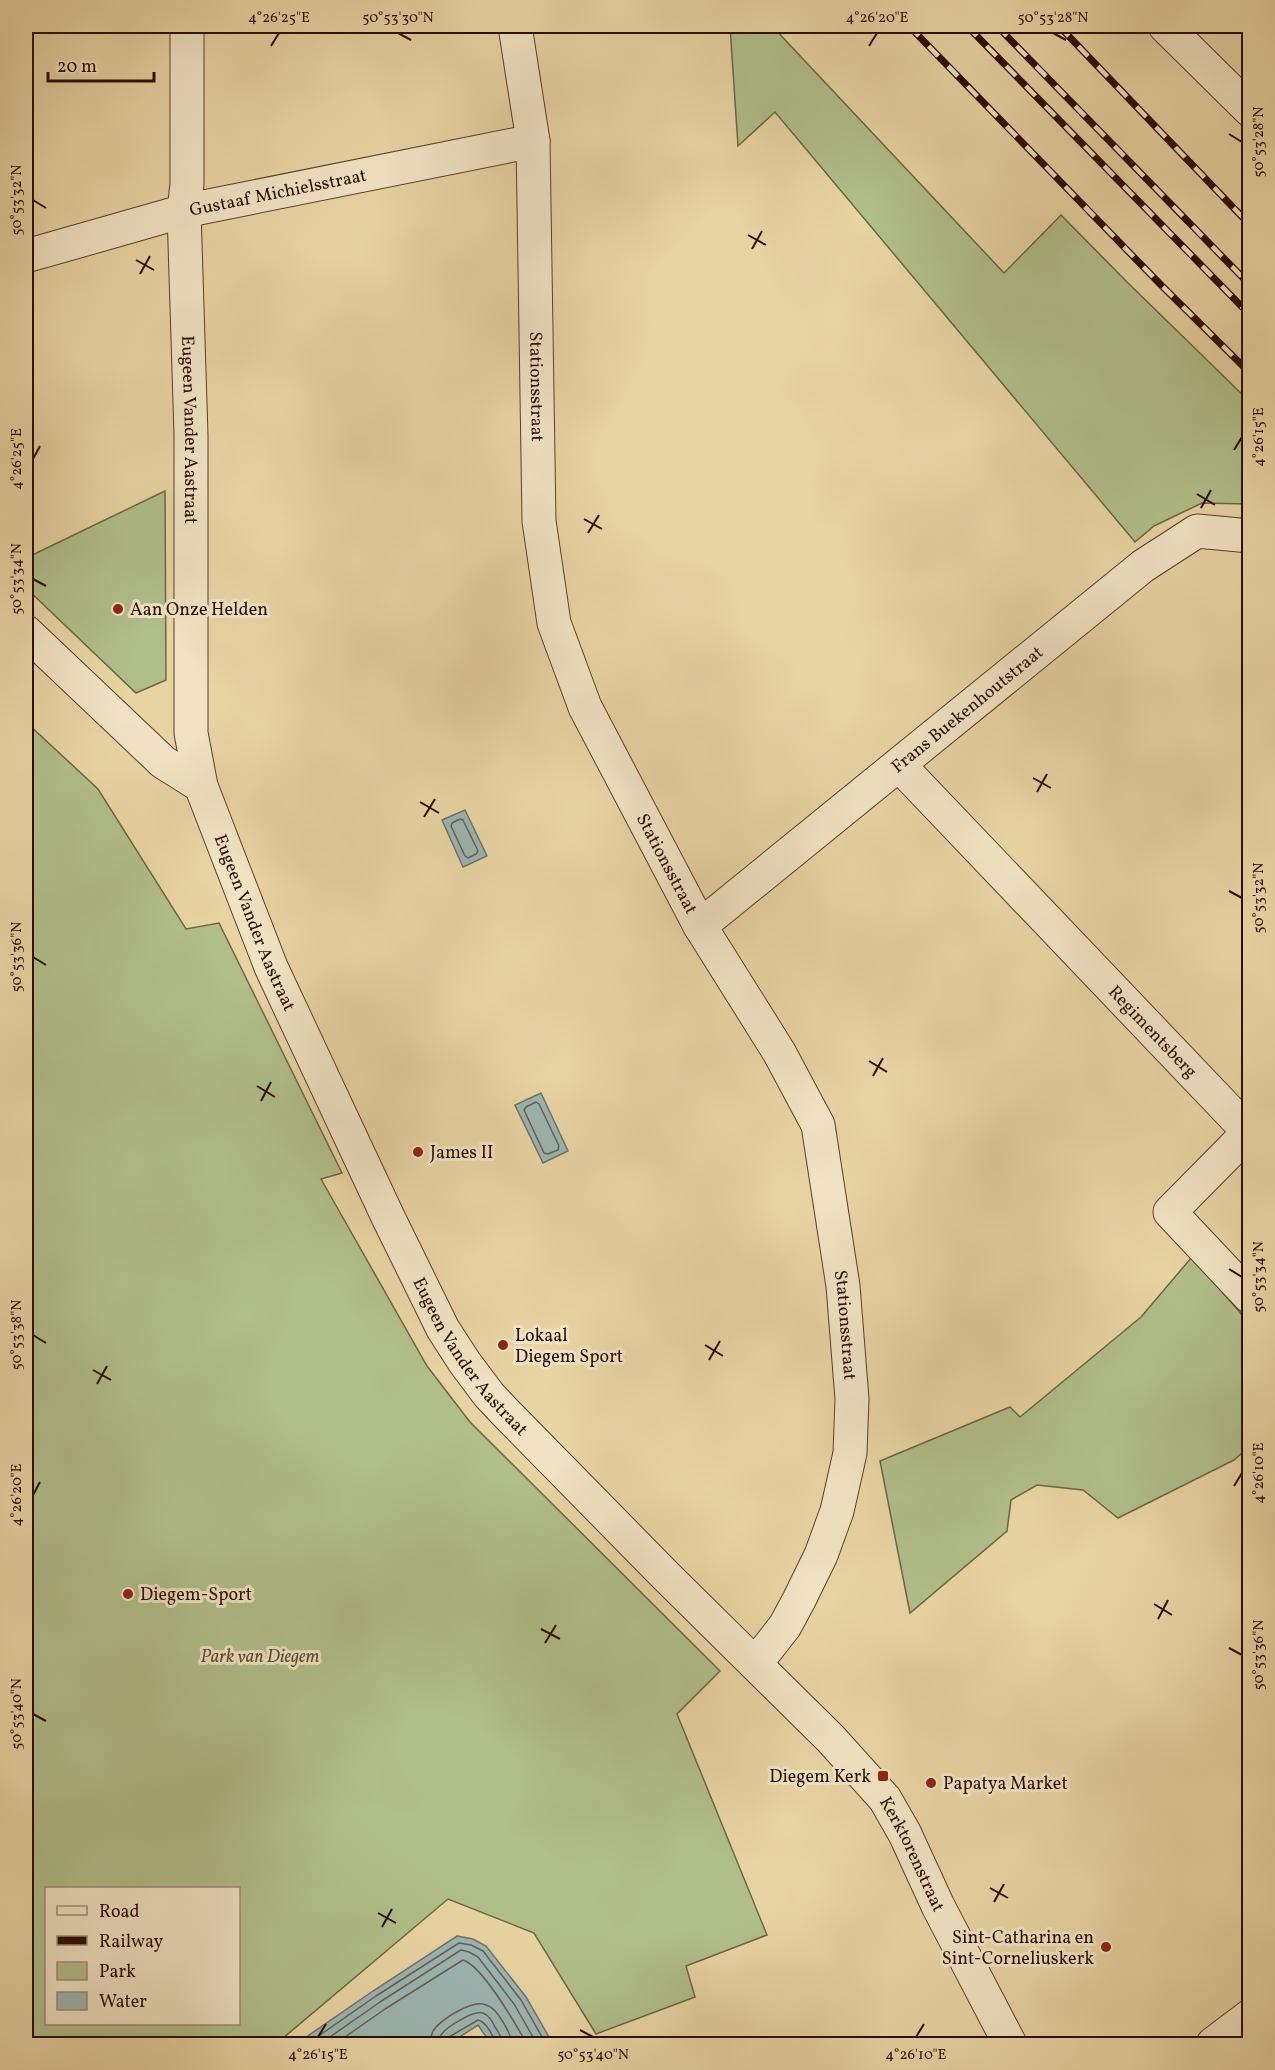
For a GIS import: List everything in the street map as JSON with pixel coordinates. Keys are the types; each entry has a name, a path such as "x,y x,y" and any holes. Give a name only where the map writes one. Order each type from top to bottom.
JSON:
{"street":[{"name":"Eugeen Vander Aastraat","path":"186,26 187,184 184,211 191,435 191,733 201,786 271,967 443,1329 471,1371 504,1411 665,1575 756,1663"},
{"name":"Stationsstraat","path":"515,26 533,141 539,521 554,623 585,707 700,926 779,1052 818,1125 843,1286 852,1399 848,1462 837,1512 822,1555 785,1626 756,1663"},
{"path":"1166,26 1250,110"},
{"name":"Gustaaf Michielsstraat","path":"26,256 184,211 533,141"},
{"name":"Frans Buekenhoutstraat","path":"700,926 1143,566 1197,531 1250,536"},
{"path":"26,632 163,762 201,786"},
{"name":"Regimentsberg","path":"899,765 1249,1132 1170,1212 1250,1297"},
{"name":"Kerktorenstraat","path":"756,1663 831,1739 885,1799 905,1834 938,1906 1010,2044"},
{"path":"1214,2044 1250,2016"}],"green space":[{"path":"730,26 772,26 1004,273 1061,215 1249,401 1249,504 1202,503 1154,526 1135,542 775,112 738,146"},
{"path":"165,491 166,680 136,693 26,588 26,558"},
{"name":"Park van Diegem","path":"26,722 98,789 186,929 219,923 342,1173 321,1179 427,1366 470,1422 720,1671 677,1714 767,1935 686,1966 695,1997 596,2034 534,1933 448,1899 276,2044 26,2044"},
{"path":"1192,1257 1249,1323 1249,1447 1234,1460 1118,1518 1083,1490 1037,1485 1011,1500 1007,1531 910,1613 880,1461 1010,1407 1020,1417 1141,1317"}],"water":[{"path":"465,810 487,856 463,867 442,820"},
{"path":"541,1093 568,1151 543,1163 515,1105"},
{"path":"457,1936 473,1939 486,1946 526,1997 553,2044 491,2044 478,2025 449,2044 296,2044 373,1991"}],"railway":[{"path":"909,26 1160,284 1250,373"},
{"path":"967,26 1250,315"},
{"path":"997,26 1250,285"},
{"path":"1059,26 1250,225"}],"place":[{"name":"Aan Onze Helden","path":"118,609"},
{"name":"James II","path":"418,1152"},
{"name":"Lokaal Diegem Sport","path":"503,1345"},
{"name":"Diegem-Sport","path":"128,1594"},
{"name":"Diegem Kerk","path":"883,1776"},
{"name":"Papatya Market","path":"931,1783"},
{"name":"Sint-Catharina en Sint-Corneliuskerk","path":"1106,1947"}]}
